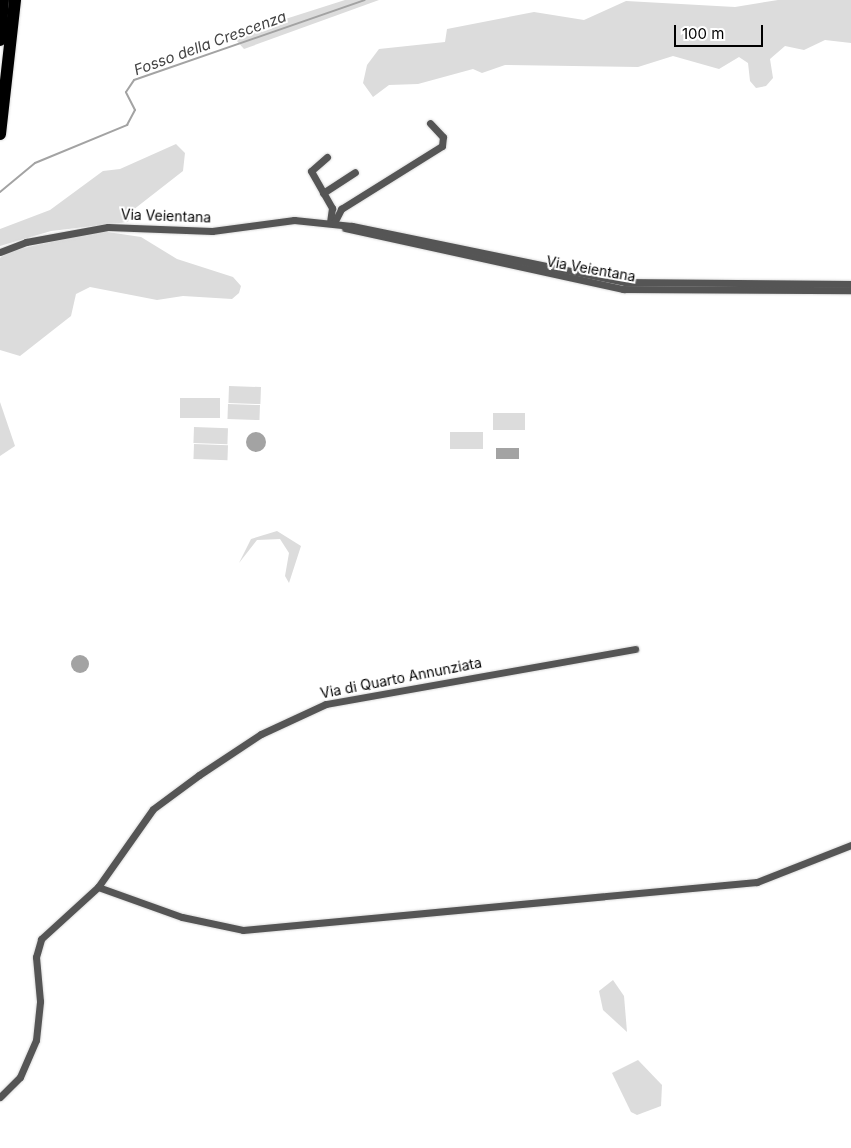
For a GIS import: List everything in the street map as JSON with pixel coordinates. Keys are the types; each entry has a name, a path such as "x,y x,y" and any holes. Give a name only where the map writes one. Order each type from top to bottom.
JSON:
{"highway":[{"path":"0,40 3,0"},
{"path":"1,131 15,0"}],"street":[{"path":"332,223 342,209 444,142 430,123"},
{"path":"327,157 311,171 332,208 332,223"},
{"path":"323,193 355,172"},
{"name":"Via Veientana","path":"0,252 22,243 114,227 212,231 288,220 332,223 608,280 678,286 851,290"},
{"name":"Via Veientana","path":"678,286 851,284"},
{"name":"Via di Quarto Annunziata","path":"0,1097 20,1077 36,1040 38,944 98,887 159,804 245,743 311,709 359,696 635,649"},
{"path":"98,887 182,917 243,930 757,882 851,845"}],"shaded area":[{"path":"345,0 379,0 244,49 236,40 241,33"},
{"path":"778,0 851,0 851,43 825,40 804,50 785,46 770,59 773,78 766,86 756,88 750,81 748,63 739,57 719,69 673,56 638,67 505,65 482,73 473,69 418,84 389,85 373,97 363,83 367,65 379,49 445,42 447,29 534,12 584,20 626,1 735,7"},
{"path":"176,144 185,153 183,171 133,210 128,222 51,231 0,246 0,229 50,210 103,171 120,169"},
{"path":"101,231 141,237 177,259 233,277 241,286 239,293 232,299 183,296 157,300 90,287 76,294 71,316 20,356 0,350 0,258 10,251"},
{"path":"229,386 261,387 260,404 228,403"},
{"path":"180,398 220,398 220,418 180,418"},
{"path":"0,402 15,446 0,456"},
{"path":"228,404 260,405 259,420 227,419"},
{"path":"493,413 525,413 525,430 493,430"},
{"path":"194,427 228,428 227,444 193,443"},
{"path":"256,432 263,435 266,442 263,449 256,452 249,449 246,442 249,435"},
{"path":"450,432 483,432 483,449 450,449"},
{"path":"194,444 228,445 227,460 193,459"},
{"path":"496,448 519,448 519,459 496,459"},
{"path":"277,531 301,546 289,583 285,576 289,553 280,539 257,540 239,563 251,539"},
{"path":"80,655 86,658 89,664 86,670 80,673 74,670 71,664 74,658"},
{"path":"613,980 624,996 627,1032 603,1010 599,991"},
{"path":"638,1060 662,1085 661,1106 637,1115 631,1112 612,1073"}],"waterway":[{"name":"Fosso della Crescenza","path":"0,192 35,163 127,125 135,110 126,92 134,80 365,0"}]}
